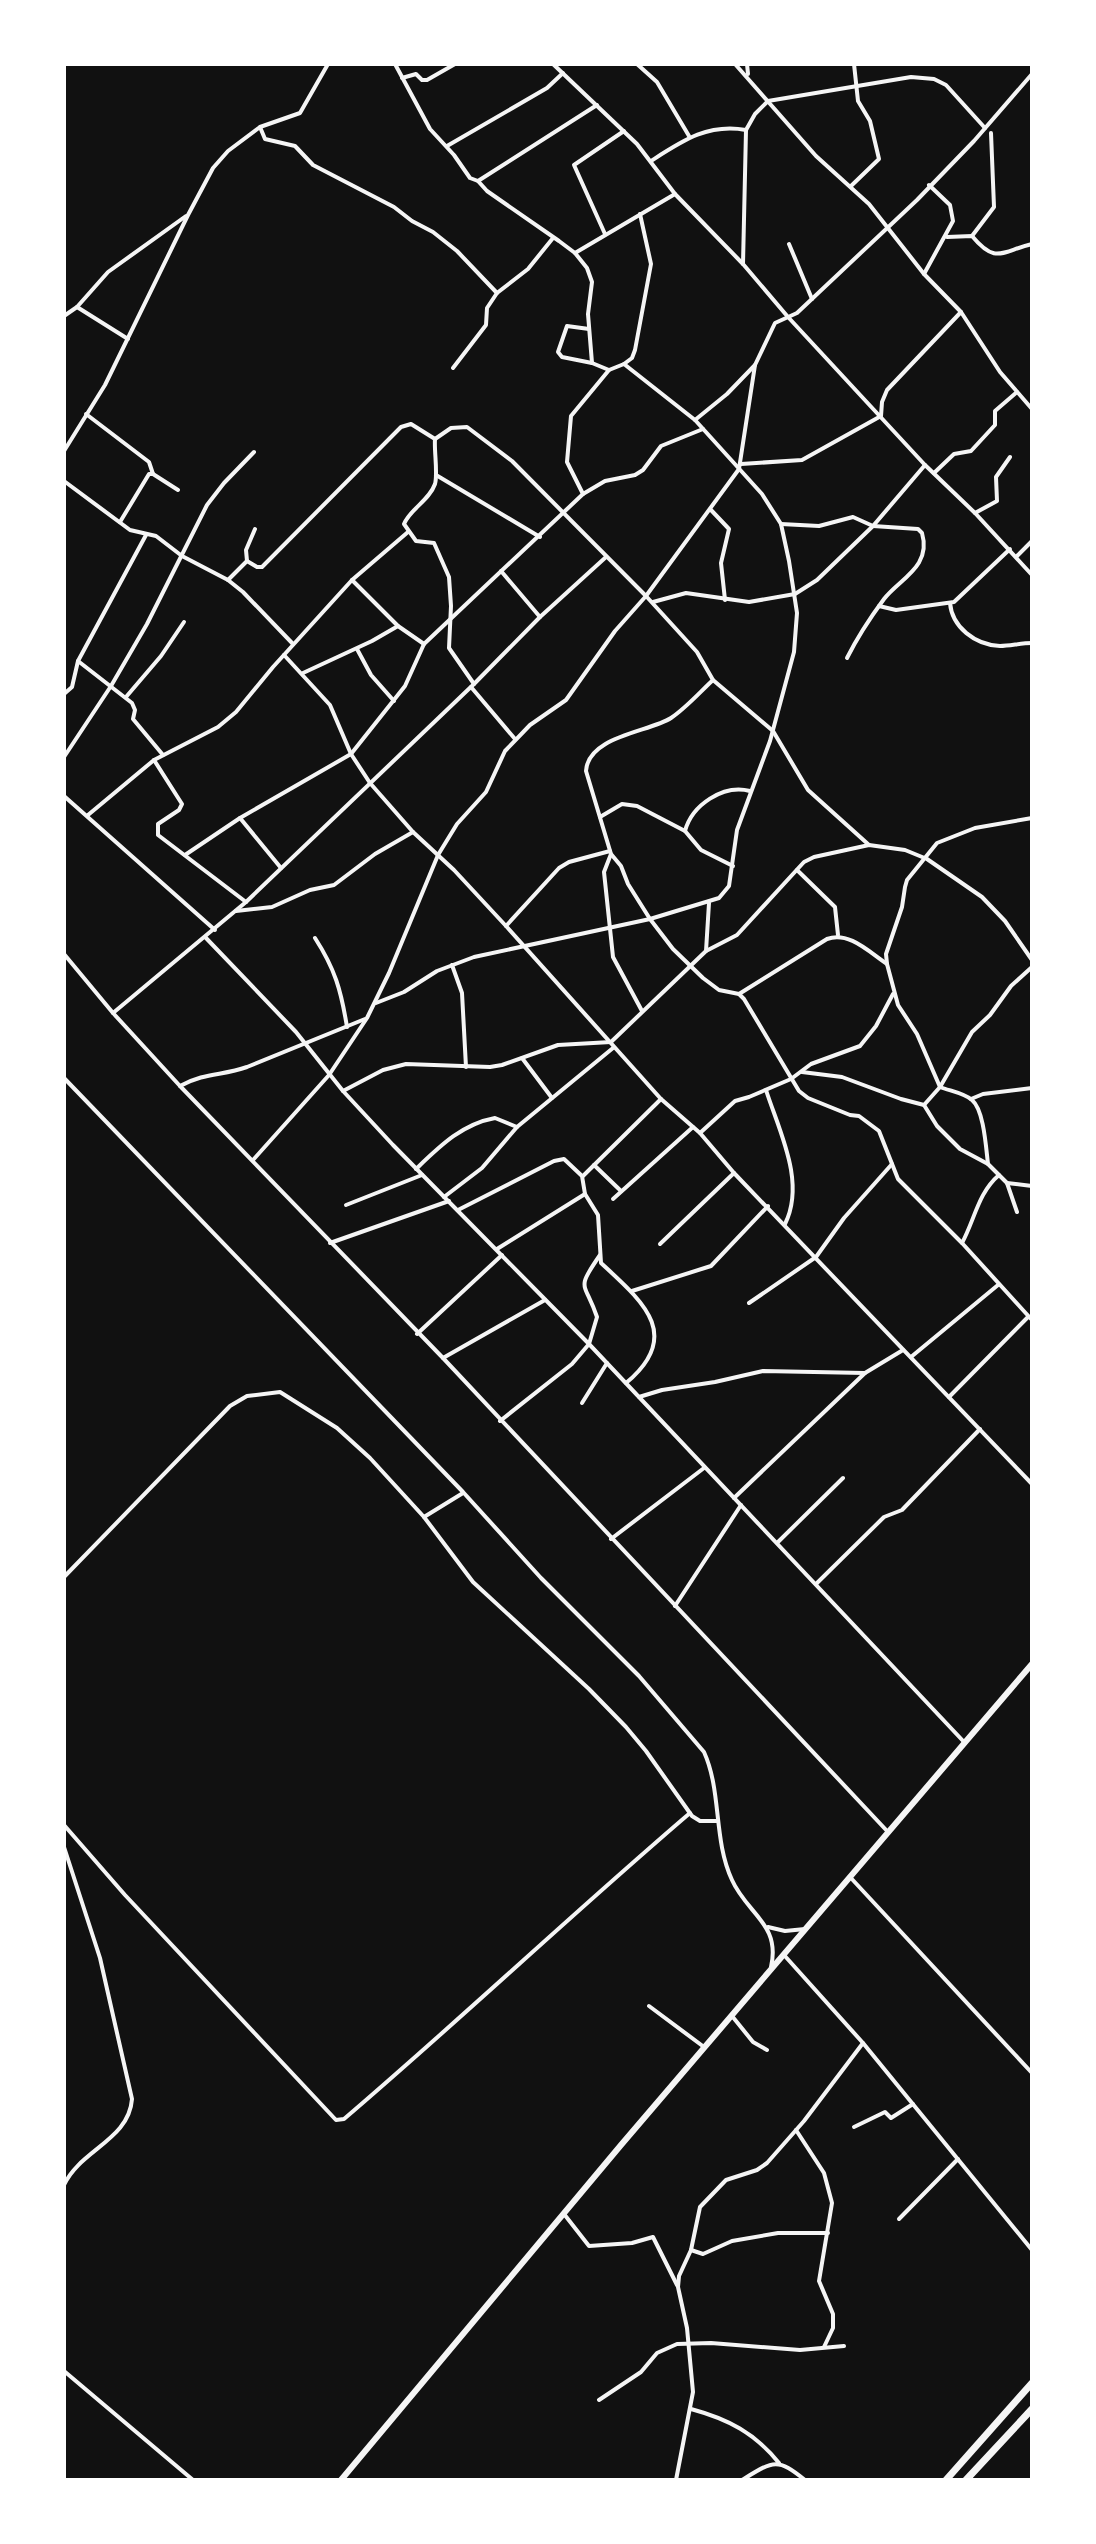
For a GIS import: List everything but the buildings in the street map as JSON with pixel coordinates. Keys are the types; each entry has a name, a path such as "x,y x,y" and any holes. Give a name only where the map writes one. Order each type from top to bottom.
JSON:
{"highway":[{"path":"946,2480 1032,2383"},
{"path":"966,2480 1032,2409"}],"main road":[{"path":"341,2480 704,2047 1032,1664"}],"street":[{"path":"64,451 105,385 213,168 228,151 260,127 300,113 328,64"},
{"path":"395,64 430,129 470,178 575,253 587,268 592,282 589,329 592,363"},
{"path":"402,78 416,74 427,80 455,64"},
{"path":"553,64 624,131 675,194 743,264 788,317 1032,575"},
{"path":"637,64 657,82 690,137"},
{"path":"735,64 816,156 869,204 924,274 961,312 1000,372 1032,409"},
{"path":"747,64 748,77"},
{"path":"851,186 879,159 870,121 859,105 854,64"},
{"path":"446,146 547,88 563,73"},
{"path":"253,1160 329,1075 367,1018 438,855 457,824 486,792 505,751 541,717 566,700 615,631 646,596 711,510 740,466 755,365 775,323 797,313 812,299 985,128 1032,74"},
{"path":"743,264 746,130 755,114 768,101 911,77 934,79 957,94 985,128"},
{"path":"478,181 598,105"},
{"path":"260,127 265,139 295,146 313,165 394,207 433,232 457,251 497,293"},
{"path":"651,161 690,137 718,127 746,130"},
{"path":"605,234 574,165 624,131"},
{"path":"972,236 994,207 991,133"},
{"path":"924,274 947,237 953,221 950,205 929,185"},
{"path":"575,253 675,194"},
{"path":"583,494 567,462 571,416 609,370 624,364 635,350 642,301 650,275 649,252 640,214"},
{"path":"64,316 77,307 108,272 188,215"},
{"path":"947,237 972,236"},
{"path":"972,236 983,249 998,255 1032,244"},
{"path":"453,368 486,325 487,308 497,293 528,269 553,238"},
{"path":"789,244 812,299"},
{"path":"77,307 128,339"},
{"path":"881,416 887,390 961,312"},
{"path":"589,329 567,326 559,356 609,370"},
{"path":"376,1003 404,992 452,965 521,945 650,919 709,902 725,893 729,886 735,839 773,731 794,652 797,631 795,594 781,524 740,466 695,420 624,364"},
{"path":"695,420 727,394 755,365"},
{"path":"934,473 954,454 971,451 995,425 997,408 1017,392"},
{"path":"86,414 149,462 153,474 178,490"},
{"path":"740,466 802,460 881,416"},
{"path":"247,561 262,567 401,427 411,424 435,439"},
{"path":"435,439 451,428 467,427 512,461 646,596 697,652 713,680 773,731 808,790 869,845"},
{"path":"185,855 240,818 351,754 405,686 424,644 583,494 605,481 635,475 643,470 661,446 703,429"},
{"path":"435,439 435,475 430,493 404,522 408,532 418,542 434,543 443,560 449,577 450,651 515,739"},
{"path":"64,757 111,686 207,505 254,452"},
{"path":"975,513 997,501 996,477 1010,457"},
{"path":"651,602 686,593 749,602 795,594 817,580 873,526 925,465"},
{"path":"120,522 146,476 153,474"},
{"path":"435,475 540,537"},
{"path":"64,481 130,530 156,536 182,556 228,580 293,644"},
{"path":"711,510 729,529 721,563 725,600"},
{"path":"781,524 819,526 853,517 873,526 918,529 924,539 913,573 891,591 879,606 847,658"},
{"path":"247,561 246,550 255,529"},
{"path":"88,815 154,760 218,727 236,712 352,580 408,532"},
{"path":"64,694 72,687 78,661 146,535"},
{"path":"1017,556 1032,541"},
{"path":"879,606 896,610 950,603 960,598 1010,549"},
{"path":"113,1013 246,902 606,557"},
{"path":"228,580 247,561"},
{"path":"501,571 540,617"},
{"path":"352,580 398,626 424,644"},
{"path":"950,603 954,620 972,637 997,646 1032,643"},
{"path":"126,697 161,656 184,622"},
{"path":"302,674 398,626"},
{"path":"357,649 371,675 394,701"},
{"path":"284,655 330,705 351,754 370,783 413,832 506,926 661,1099 700,1133 734,1173 1032,1484"},
{"path":"78,661 126,697 134,707 132,718 163,755"},
{"path":"713,680 675,716 617,737 591,758 586,771 610,852 650,919 673,949 719,990 739,994 751,1008 791,1079 808,1098 859,1116 879,1131 898,1179 1030,1318 949,1397"},
{"path":"154,760 182,804 179,810 158,824 157,832 164,841 246,902"},
{"path":"685,831 689,818 712,797 732,788 750,791"},
{"path":"64,796 215,930"},
{"path":"600,817 617,806 629,804 646,809 685,831 701,850 733,866"},
{"path":"240,818 281,868"},
{"path":"988,1164 984,1131 976,1105 971,1099 940,1087 917,1034 893,994 886,954 902,907 907,880 927,859 930,850 948,838 975,828 1032,818"},
{"path":"236,911 272,907 319,886 334,885 375,854 413,832"},
{"path":"444,1197 482,1168 517,1127 612,1044 706,951 737,935 796,869 814,857 869,845 905,850 927,859 982,897 1005,921 1032,960"},
{"path":"506,926 559,868 610,852"},
{"path":"610,852 604,872 616,967 642,1011"},
{"path":"796,869 835,907 838,935"},
{"path":"706,951 709,902"},
{"path":"739,994 838,935 848,938 887,964"},
{"path":"206,938 416,1169 589,1344 965,1743"},
{"path":"315,938 337,978 347,1027"},
{"path":"64,954 180,1086 443,1358 888,1832"},
{"path":"452,965 462,993 466,1067"},
{"path":"924,1105 940,1087 972,1032 990,1015 1011,986 1032,967"},
{"path":"700,1133 729,1104 791,1079 811,1064 860,1046 876,1026 893,994"},
{"path":"180,1086 206,1074 234,1072 367,1018"},
{"path":"343,1091 396,1066 502,1065 558,1045 612,1044"},
{"path":"522,1058 552,1098"},
{"path":"802,1072 842,1077 924,1105 937,1126 960,1149 988,1164 1007,1183 1017,1212"},
{"path":"64,1078 463,1492 541,1578 639,1676 704,1752 710,1766 720,1847 733,1884 768,1927 774,1949 771,1969"},
{"path":"971,1099 983,1094 1032,1088"},
{"path":"766,1090 791,1174 793,1203 785,1224"},
{"path":"582,1176 661,1099"},
{"path":"416,1169 455,1133 470,1126 495,1118 517,1127"},
{"path":"613,1199 693,1127"},
{"path":"458,1210 554,1161 564,1159 582,1176 585,1194 598,1215 601,1263 647,1307 653,1323 655,1338 645,1365 626,1383"},
{"path":"749,1303 816,1257 844,1218 892,1164"},
{"path":"594,1165 621,1191"},
{"path":"660,1244 734,1173"},
{"path":"346,1205 422,1175"},
{"path":"962,1243 983,1191 999,1175"},
{"path":"1007,1183 1032,1186"},
{"path":"497,1249 585,1194"},
{"path":"330,1243 449,1201"},
{"path":"632,1291 711,1266 768,1206"},
{"path":"417,1334 502,1255"},
{"path":"500,1421 572,1364 589,1344 597,1317 582,1288 585,1277 600,1255"},
{"path":"911,1357 998,1285"},
{"path":"443,1358 545,1299"},
{"path":"734,1498 865,1373 903,1350"},
{"path":"582,1403 607,1363"},
{"path":"639,1397 763,1371 865,1373"},
{"path":"64,1577 230,1406 247,1396 280,1392 337,1428 370,1458 424,1517 473,1582 626,1727 690,1813 700,1821 717,1821"},
{"path":"816,1584 884,1517 902,1510 980,1429"},
{"path":"611,1539 705,1467"},
{"path":"778,1542 843,1478"},
{"path":"424,1517 463,1492"},
{"path":"675,1606 741,1505"},
{"path":"64,1825 125,1895 336,2120 344,2119 481,2001 595,1894 690,1813"},
{"path":"64,1847 100,1958 132,2099 127,2119 113,2136 71,2170 64,2185"},
{"path":"850,1877 1032,2073"},
{"path":"768,1927 785,1931 807,1929"},
{"path":"784,1955 863,2043 1032,2250"},
{"path":"649,2006 704,2047"},
{"path":"732,2016 753,2042 767,2050"},
{"path":"678,2287 679,2276 691,2250 700,2207 726,2180 757,2170 767,2163 863,2043"},
{"path":"854,2127 885,2112 891,2118 913,2104"},
{"path":"796,2130 831,2189 832,2203 819,2281 833,2314 833,2328 824,2347"},
{"path":"899,2219 958,2159"},
{"path":"564,2214 589,2246 632,2243 652,2236 678,2287 689,2343 693,2392 676,2480"},
{"path":"691,2250 703,2254 732,2241 778,2233 828,2233"},
{"path":"599,2400 641,2372 657,2353 670,2346 689,2343 800,2350 844,2346"},
{"path":"64,2371 193,2480"},
{"path":"691,2409 743,2429 779,2463"},
{"path":"742,2480 779,2463 787,2465 805,2480"}]}
